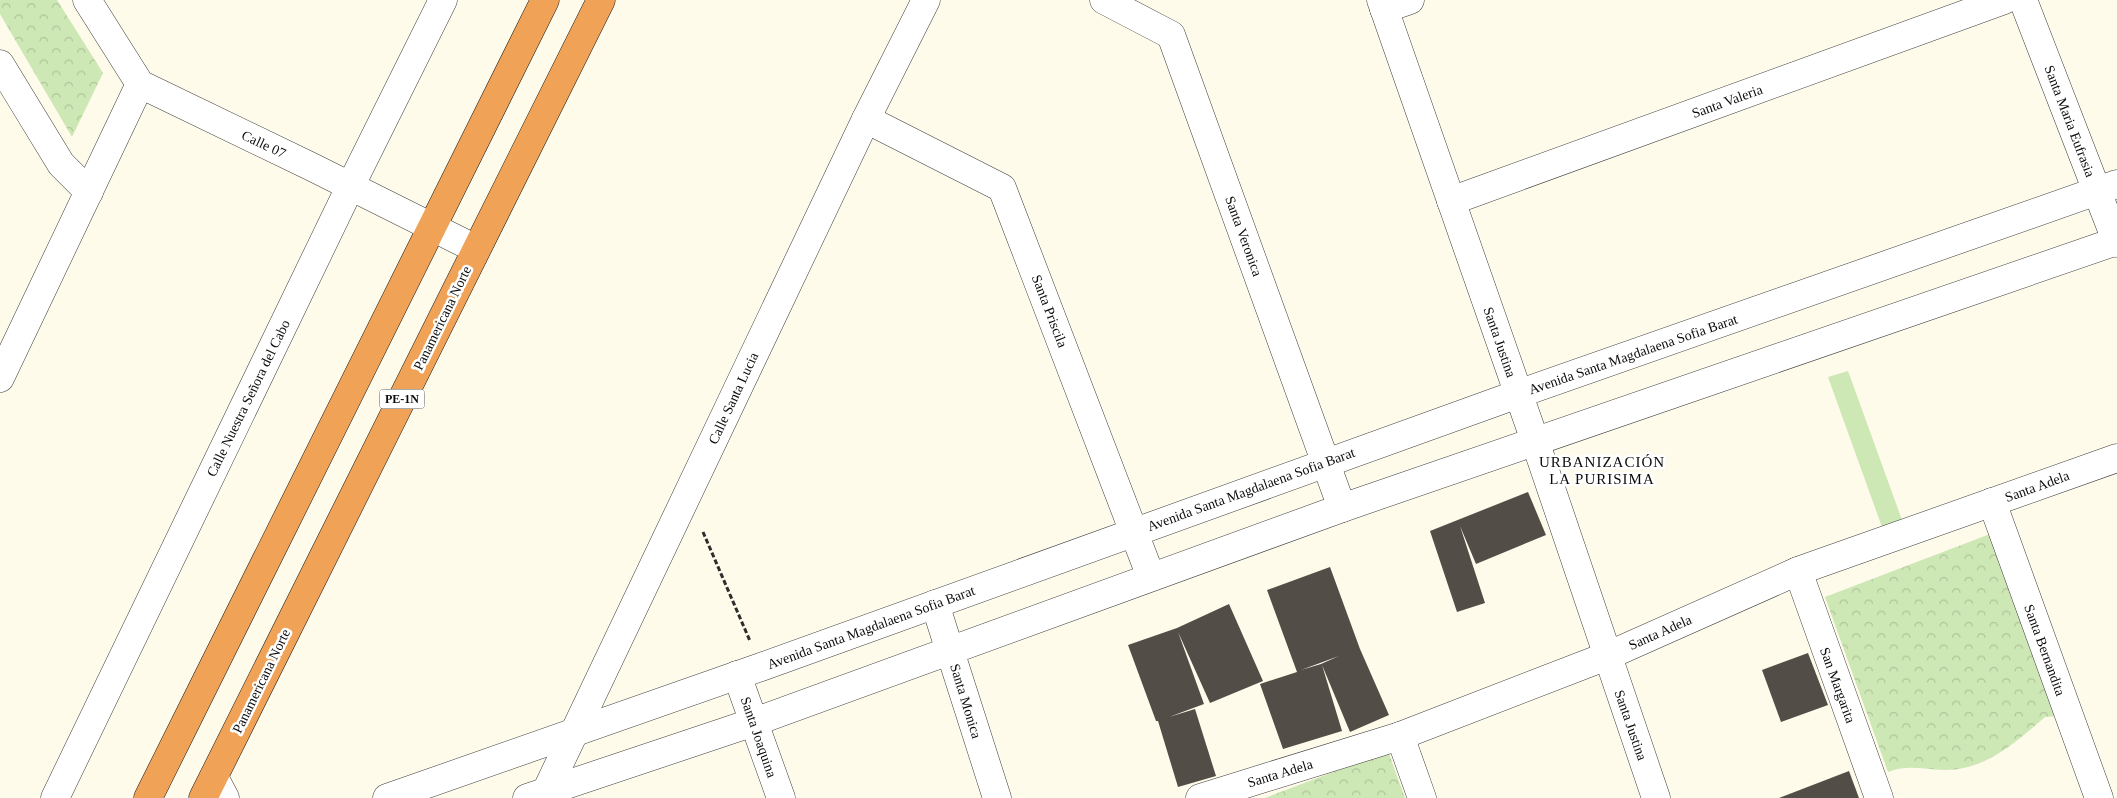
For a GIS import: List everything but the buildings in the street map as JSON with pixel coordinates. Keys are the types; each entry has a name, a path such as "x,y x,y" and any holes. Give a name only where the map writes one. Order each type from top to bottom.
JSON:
{"highway":[{"path":"148,798 545,0"},
{"name":"Panamericana Norte","path":"214,791 476,249 601,0"}],"street":[{"path":"0,378 140,84 86,0"},
{"name":"Calle Nuestra Señora del Cabo","path":"55,798 350,187 443,0"},
{"name":"Calle Santa Lucia","path":"538,796 573,733 866,119 926,0"},
{"name":"Santa Veronica","path":"1104,0 1171,35 1342,508"},
{"path":"1382,5 1410,0"},
{"name":"Santa Valeria","path":"1451,201 2004,0"},
{"name":"Santa Maria Eufrasia","path":"2023,0 2107,187 2117,242"},
{"name":"Santa Justina","path":"1382,5 1535,441 1606,656 1656,798"},
{"path":"0,64 61,164 89,192"},
{"name":"Calle 07","path":"140,84 476,249"},
{"name":"Santa Priscila","path":"866,119 1002,188 1151,577"},
{"name":"Avenida Santa Magdalaena Sofia Barat","path":"387,798 749,671 1326,462 2107,187"},
{"path":"538,796 754,722 950,649 1342,508 2117,242"},
{"name":"Santa Adela","path":"1210,796 1400,736 1606,656 1798,571 2117,458"},
{"name":"Santa Bernandita","path":"1992,502 2099,798"},
{"name":"San Margarita","path":"1798,571 1879,798"},
{"name":"Santa Monica","path":"935,604 997,798"},
{"name":"Santa Joaquina","path":"749,671 754,722 781,798"},
{"path":"1400,736 1422,798"}],"path":[{"path":"687,495 749,671"}],"green space":[{"path":"0,0 57,0 103,73 72,137 0,14"},
{"path":"1848,371 1902,520 1882,527 1828,377"},
{"path":"1990,534 2060,716 2045,717 2000,753 1974,765 1960,769 1945,770 1902,768 1888,772 1825,597"},
{"path":"1388,751 1405,798 1265,798"}],"district":[{"name":"URBANIZACIÓN LA PURISIMA","path":"1602,470"}]}
